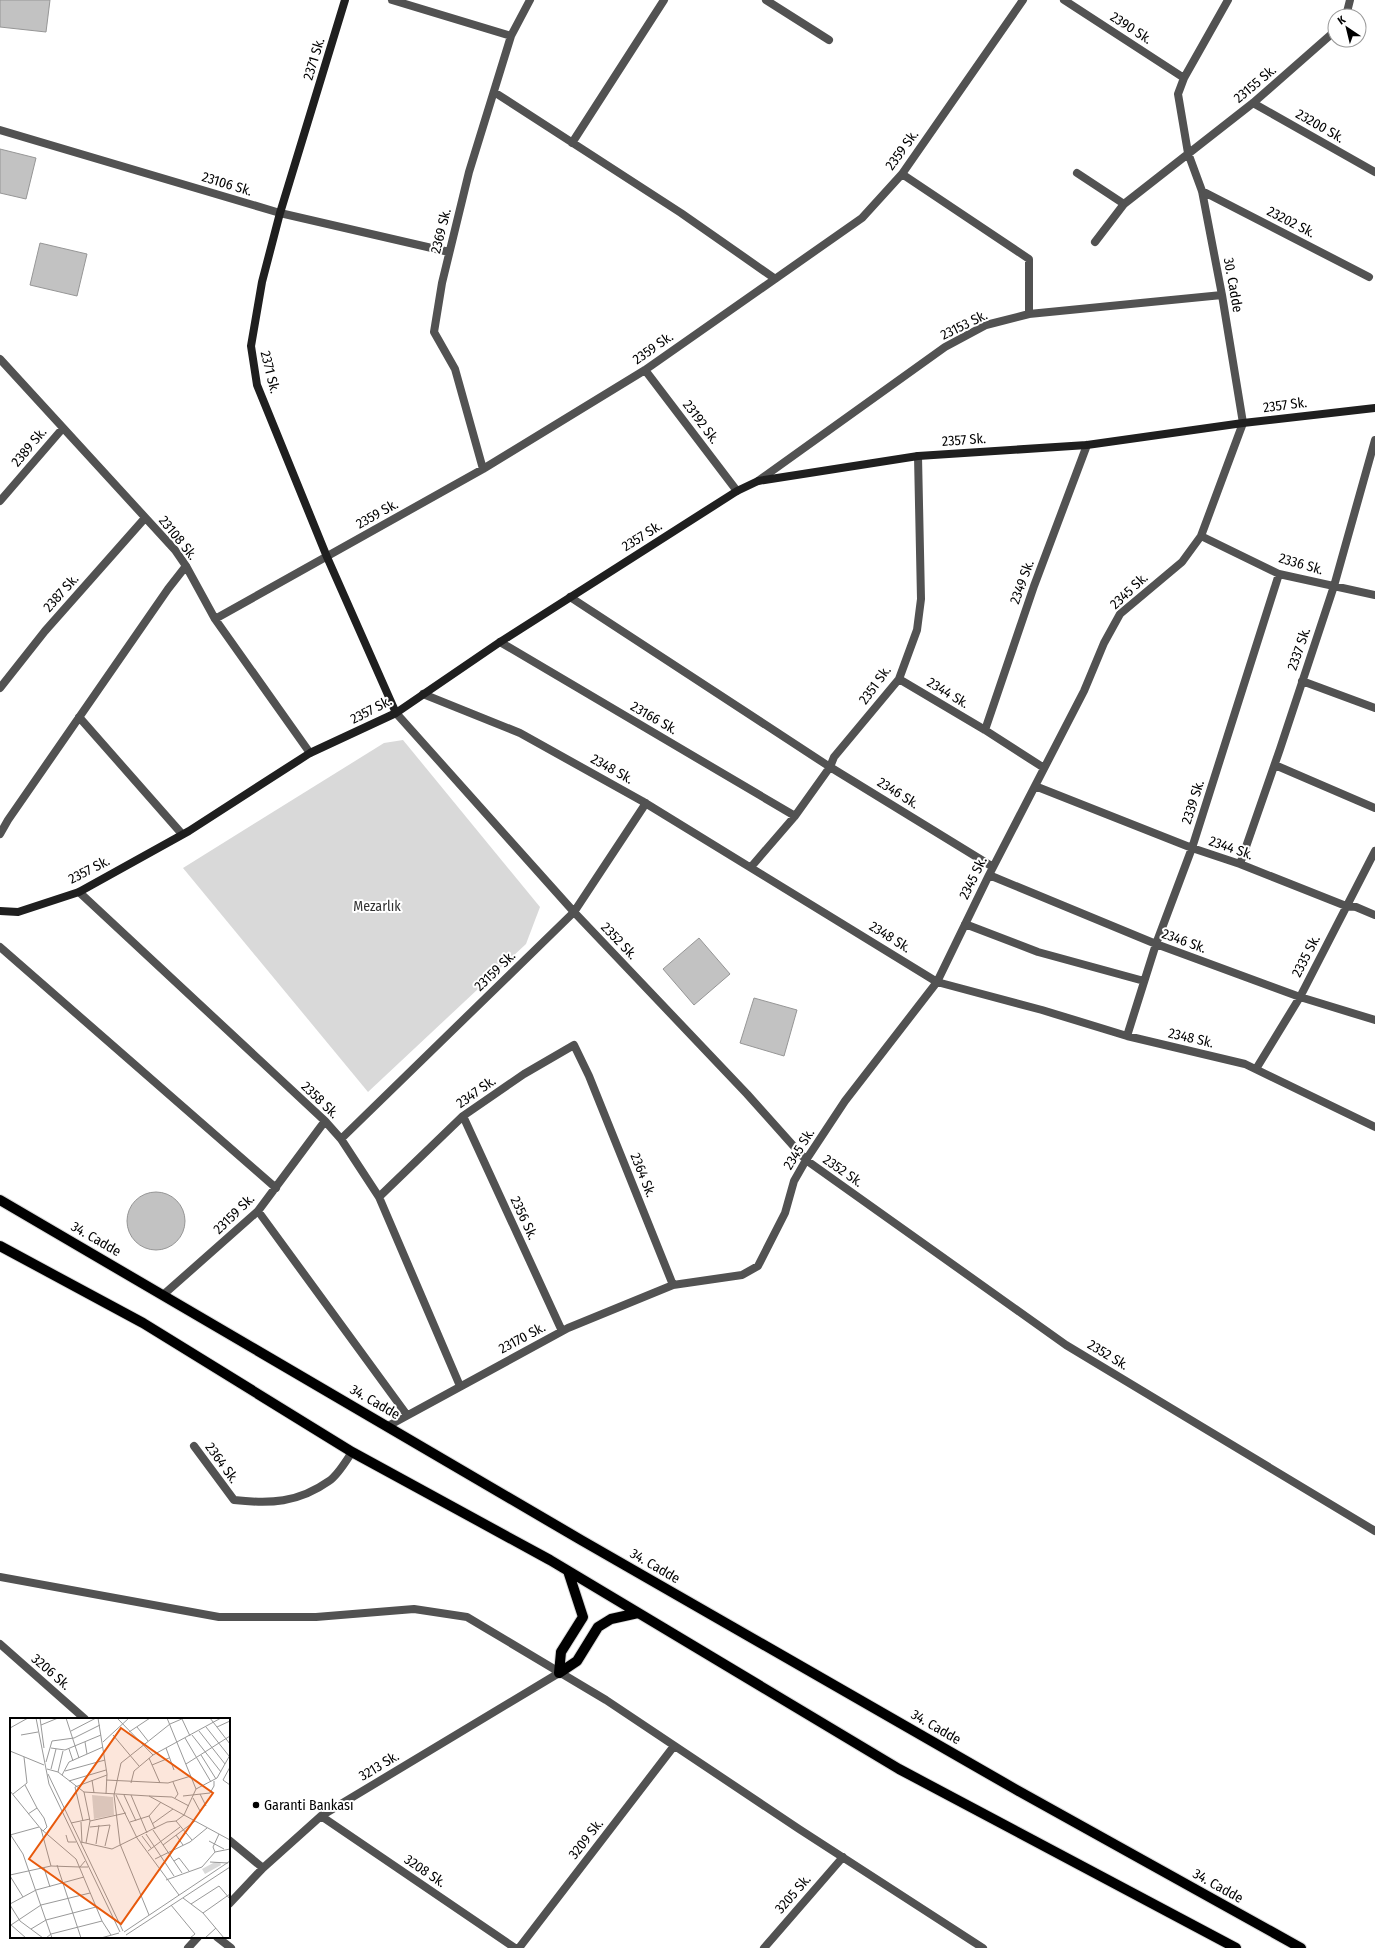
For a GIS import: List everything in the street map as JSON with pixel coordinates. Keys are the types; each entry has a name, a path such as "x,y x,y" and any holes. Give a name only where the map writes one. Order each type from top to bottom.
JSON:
{"main road":[{"name":"34. Cadde","path":"0,1200 588,1544 1015,1789 1300,1948"},
{"path":"0,1246 143,1323 352,1452 568,1570 899,1769 1236,1948"},
{"path":"559,1673 561,1652 583,1617 568,1570"},
{"path":"559,1673 577,1661 598,1627 612,1619 638,1613"}],"street":[{"name":"2371 Sk.","path":"345,0 280,213 262,282 250,346 257,385 327,557 396,713"},
{"path":"392,0 511,36"},
{"name":"2369 Sk.","path":"483,469 455,368 434,332 442,283 469,172 511,36 530,0"},
{"path":"572,143 664,0"},
{"path":"766,0 829,40"},
{"name":"2359 Sk.","path":"215,620 483,469 645,370 774,278 862,218 902,174 1023,0"},
{"name":"2390 Sk.","path":"1064,0 1184,78"},
{"path":"1095,242 1124,204 1188,153 1178,94 1184,78 1228,0"},
{"name":"23155 Sk.","path":"1188,153 1253,103 1327,39"},
{"path":"494,92 681,213 774,278"},
{"name":"23200 Sk.","path":"1253,103 1375,172"},
{"name":"23106 Sk.","path":"0,130 280,213 449,252"},
{"name":"30. Cadde","path":"1188,153 1202,191 1222,295 1243,423"},
{"path":"1078,173 1124,204"},
{"path":"902,174 1029,259 1029,314"},
{"name":"23202 Sk.","path":"1202,191 1369,277"},
{"name":"23153 Sk.","path":"758,481 945,348 986,326 1029,314 1222,295"},
{"name":"23108 Sk.","path":"0,359 146,518 186,566 215,620 310,753"},
{"name":"23192 Sk.","path":"645,370 737,490"},
{"name":"2357 Sk.","path":"0,911 18,912 79,892 182,834 310,753 396,713 500,642 570,597 737,490 758,481 918,456 1087,445 1243,423 1375,408"},
{"name":"2345 Sk.","path":"673,1285 742,1276 758,1266 785,1213 794,1181 806,1160 845,1101 937,982 993,867 1084,691 1104,643 1120,614 1182,562 1202,536 1243,423"},
{"name":"2389 Sk.","path":"0,501 63,428"},
{"name":"2337 Sk.","path":"1240,864 1275,765 1334,586 1375,440"},
{"name":"2349 Sk.","path":"985,730 1034,586 1087,445"},
{"name":"2351 Sk.","path":"751,868 795,816 830,767 834,757 899,679 917,630 921,599 918,456"},
{"name":"2387 Sk.","path":"0,688 45,631 146,518"},
{"name":"2336 Sk.","path":"1202,536 1279,574 1375,595"},
{"path":"0,834 8,820 168,589 186,566"},
{"name":"2339 Sk.","path":"1127,1036 1156,944 1192,848 1279,574"},
{"name":"2346 Sk.","path":"570,597 830,767 993,867"},
{"name":"23166 Sk.","path":"500,642 795,816"},
{"name":"2344 Sk.","path":"899,679 985,730 1044,768"},
{"path":"1302,682 1375,708"},
{"name":"2348 Sk.","path":"423,694 520,733 646,803 937,982 1042,1010 1127,1036 1245,1064 1375,1127"},
{"name":"2352 Sk.","path":"396,713 574,912 747,1094 806,1160 1066,1345 1375,1531"},
{"path":"80,717 182,834"},
{"path":"1275,765 1375,808"},
{"name":"2344 Sk.","path":"1035,786 1192,848 1240,864 1346,906 1356,907 1375,915"},
{"name":"23159 Sk.","path":"341,1139 574,912 646,803"},
{"name":"2335 Sk.","path":"1256,1069 1300,997 1375,851"},
{"name":"2346 Sk.","path":"989,875 1156,944 1300,997 1375,1020"},
{"name":"2358 Sk.","path":"79,892 325,1121 341,1139 379,1198 460,1386"},
{"path":"965,924 1038,952 1144,981"},
{"path":"0,946 276,1188"},
{"name":"2347 Sk.","path":"379,1198 463,1116 524,1074 574,1045 589,1076"},
{"name":"2364 Sk.","path":"589,1076 673,1285"},
{"name":"2356 Sk.","path":"463,1116 562,1332"},
{"name":"23159 Sk.","path":"164,1295 258,1211 325,1121"},
{"path":"258,1211 407,1415"},
{"name":"23170 Sk.","path":"388,1426 562,1332 673,1285"},
{"name":"2364 Sk.","path":"194,1446 234,1500 262,1503 294,1499 330,1481 352,1452"},
{"path":"0,1576 219,1617 316,1617 414,1609 467,1617 606,1700 983,1948"},
{"name":"3206 Sk.","path":"0,1644 84,1718"},
{"name":"3213 Sk.","path":"230,1903 263,1868 321,1816 559,1673"},
{"name":"3209 Sk.","path":"519,1948 674,1746"},
{"name":"3208 Sk.","path":"321,1816 515,1948"},
{"path":"230,1841 263,1868"},
{"name":"3205 Sk.","path":"764,1948 843,1857"},
{"path":"188,1948 197,1938"},
{"path":"218,1938 231,1948"}],"green space":[{"name":"Mezarlık","path":"403,740 540,907 526,944 368,1092 183,868 384,743"}],"building":[{"path":"0,0 50,0 46,32 0,27"},
{"path":"0,149 36,158 26,199 0,193"},
{"path":"40,243 87,254 77,296 30,285"},
{"path":"699,938 730,974 694,1005 663,969"},
{"path":"754,998 797,1010 784,1056 740,1043"},
{"path":"156,1192 172,1197 180,1205 185,1221 180,1237 172,1245 156,1250 140,1245 132,1237 127,1221 132,1205 140,1197"}],"place":[{"name":"Garanti Bankası","path":"256,1805"}]}
